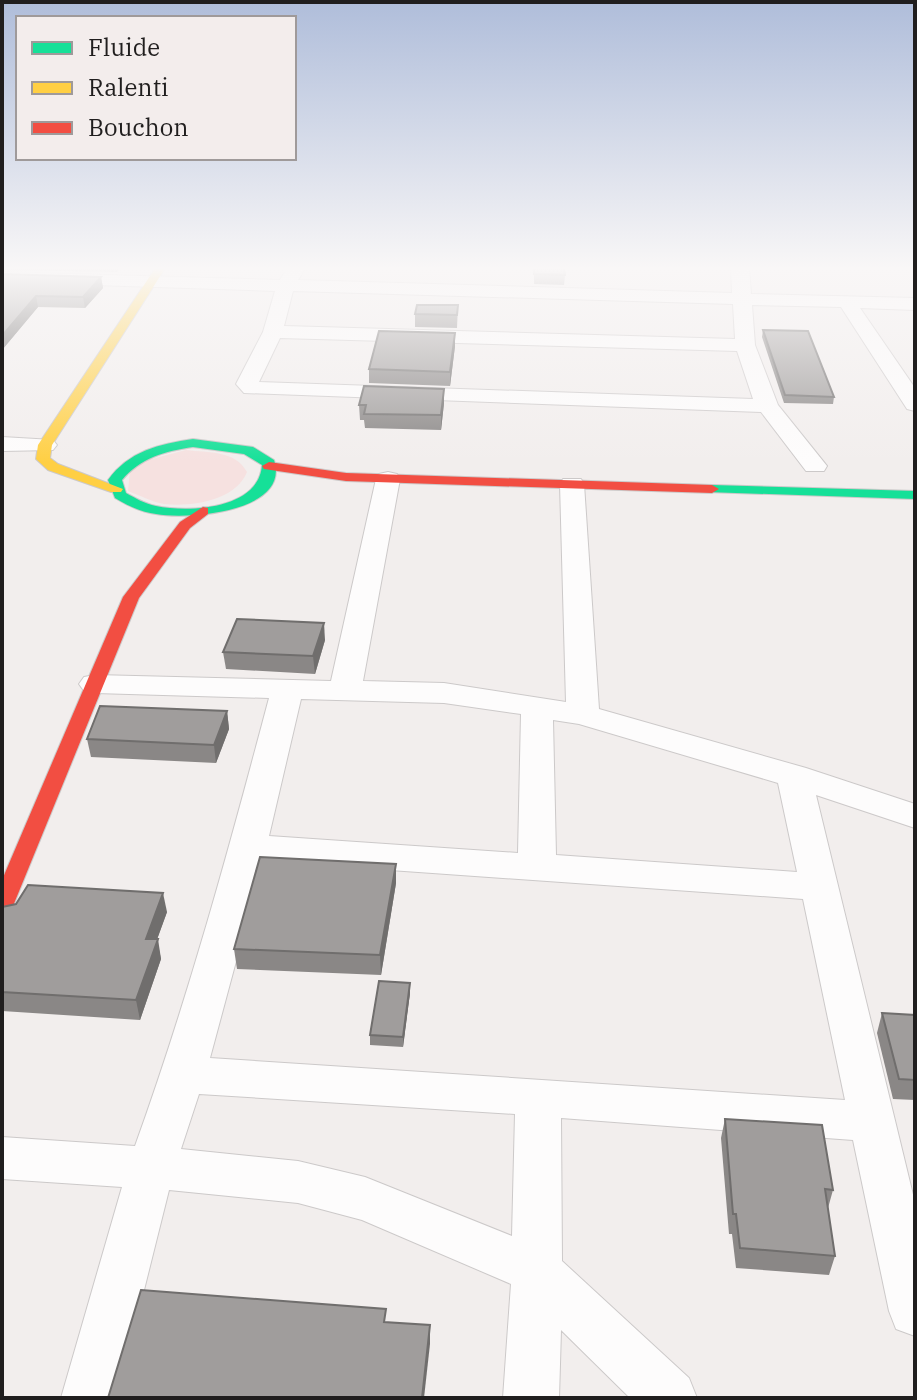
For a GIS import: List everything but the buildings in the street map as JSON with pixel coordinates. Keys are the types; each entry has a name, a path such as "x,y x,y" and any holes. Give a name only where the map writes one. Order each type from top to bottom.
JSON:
{"street":[{"path":"49,456 122,332"},
{"path":"273,332 247,384 252,388 767,406"},
{"path":"285,332 745,345"},
{"path":"745,332 745,345 767,406 815,466"},
{"path":"867,332 915,404"},
{"path":"2,444 49,456 131,461 164,448 209,443 252,451 264,458 270,477 262,488 248,498"},
{"path":"49,456 116,489 145,515 203,511 346,477"},
{"path":"116,489 115,480 131,461"},
{"path":"269,466 346,477 388,479 915,495"},
{"path":"345,691 388,479"},
{"path":"572,484 583,715"},
{"path":"2,906 131,597 185,525 203,511"},
{"path":"131,597 135,556"},
{"path":"95,684 444,693 537,707 583,715 794,776 915,816"},
{"path":"89,1398 151,1169 183,1075 248,847 287,689"},
{"path":"537,707 537,869"},
{"path":"794,776 915,1311"},
{"path":"248,847 820,887"},
{"path":"183,1075 872,1122"},
{"path":"531,1398 537,1271 538,1097"},
{"path":"2,1158 298,1182 365,1199 537,1271 669,1398"}],"shaded area":[{"path":"186,450 228,456 247,472 233,490 199,503 164,504 128,491 130,470 144,461"}],"traffic: fast":[{"path":"193,443 248,450 269,463 268,479 259,491 245,500 207,510 155,510 120,495 115,480 131,463 160,449 193,443"},
{"path":"712,489 915,495"}],"traffic: slow":[{"path":"116,489 53,467 43,459 45,445 118,332"}],"traffic: jam":[{"path":"269,466 346,477 712,489"},
{"path":"2,906 131,597 185,525 203,511"}]}
